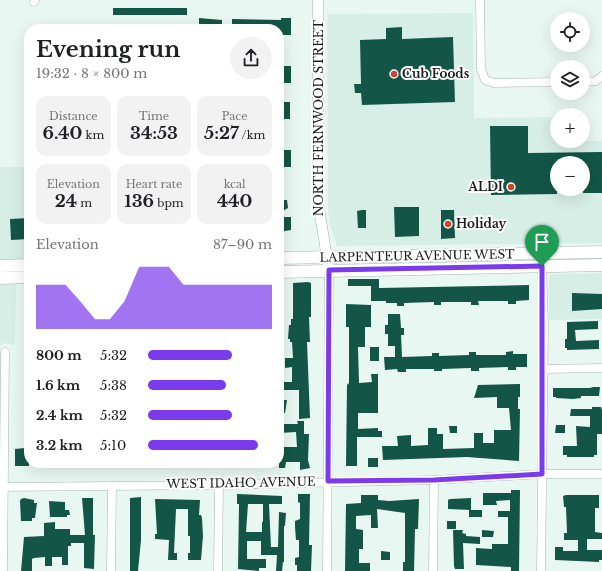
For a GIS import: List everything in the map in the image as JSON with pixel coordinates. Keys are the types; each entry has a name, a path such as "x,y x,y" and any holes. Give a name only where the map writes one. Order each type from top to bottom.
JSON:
{"main road":[{"name":"LARPENTEUR AVENUE WEST","path":"284,258 602,252"},
{"path":"0,266 24,265"},
{"name":"LARPENTEUR AVENUE WEST","path":"284,272 602,265"},
{"path":"0,278 24,278"}],"street":[{"name":"NORTH FERNWOOD STREET","path":"318,0 318,202 329,270 327,571"},
{"path":"480,0 481,69 485,80 494,83 550,82"},
{"path":"590,81 596,81 601,77"},
{"path":"542,253 542,571"},
{"path":"3,571 2,487 6,352"},
{"path":"543,369 602,368"},
{"name":"WEST IDAHO AVENUE","path":"2,487 434,480 542,474 602,474"},
{"path":"433,571 434,480"},
{"path":"218,571 219,484"},
{"path":"111,571 112,486"}],"shaded area":[{"path":"473,13 474,118 550,117 550,148 590,148 590,141 602,141 602,243 337,246 330,225 328,209 327,14"},
{"path":"0,167 24,167 24,259 17,260 15,345 4,343 0,346"},
{"path":"602,273 602,319 549,320 549,274"}],"building":[{"path":"113,8 187,8 187,15 113,15"},
{"path":"199,18 222,20 222,24 199,24"},
{"path":"281,18 291,18 291,35 284,35 284,24 232,24 232,19 281,20"},
{"path":"402,27 402,39 453,37 455,102 362,105 361,93 355,93 354,84 361,84 360,40 386,39 386,28"},
{"path":"284,66 291,66 291,83 284,83"},
{"path":"284,102 290,102 290,119 284,119"},
{"path":"490,126 528,126 528,153 602,152 602,193 590,193 590,156 550,156 550,194 491,195"},
{"path":"284,150 291,150 291,167 284,167"},
{"path":"284,200 287,200 288,208 284,210"},
{"path":"394,207 419,207 419,236 395,237"},
{"path":"366,210 366,228 358,228 357,211"},
{"name":"Holiday","path":"441,210 454,210 455,238 441,239"},
{"path":"284,217 291,217 291,230 284,231"},
{"path":"24,218 24,239 11,240 10,219"},
{"path":"348,279 379,279 379,288 529,285 529,300 516,301 516,304 508,304 508,301 478,301 479,305 471,305 471,302 441,302 441,305 434,305 434,302 404,303 404,306 397,306 397,303 371,301 371,286 348,286"},
{"path":"293,283 311,283 311,317 309,317 310,342 307,342 310,418 299,419 299,390 284,390 284,382 292,382 292,367 285,368 285,358 293,358 292,342 288,339 289,325 291,325 291,319 293,319"},
{"path":"572,293 602,294 602,309 572,311"},
{"path":"346,304 371,305 371,327 365,327 365,347 358,347 359,383 372,382 371,374 378,374 378,413 358,413 358,429 378,428 378,431 382,431 382,437 357,437 357,466 346,466 347,385 349,383 349,327 346,327"},
{"path":"388,314 400,314 401,328 404,328 404,335 401,335 402,357 432,356 432,353 439,353 439,356 469,355 469,352 476,352 476,355 506,355 506,352 513,351 513,354 527,354 527,367 516,367 516,370 508,370 508,367 479,368 479,371 471,371 471,368 442,369 442,371 434,371 434,369 406,369 406,372 398,372 397,369 385,370 384,357 395,357 395,346 388,346 388,334 385,334 385,325 388,325"},
{"path":"598,321 598,329 575,330 576,341 599,340 599,349 567,350 567,348 565,348 565,339 567,339 567,322"},
{"path":"370,347 379,347 379,361 370,361"},
{"path":"520,384 520,397 518,397 518,409 520,409 519,461 467,457 383,460 382,446 398,446 397,436 411,435 411,446 428,445 428,428 437,428 437,434 443,434 443,449 474,448 474,433 483,433 483,443 494,443 494,430 511,430 509,408 497,408 497,397 474,398 478,385"},
{"path":"600,387 599,396 581,396 581,398 573,399 553,397 553,388"},
{"path":"284,400 287,400 285,413"},
{"path":"592,407 601,407 602,410 602,434 597,434 597,455 594,455 594,457 567,457 567,455 563,455 563,446 577,446 576,426 590,427 590,416 570,416 571,409 592,409"},
{"path":"297,421 304,421 304,434 309,434 308,460 310,468 300,470 300,462 286,462 284,468 284,447 297,447 296,432 284,433 284,424 298,424"},
{"path":"556,425 565,425 565,433 555,433"},
{"path":"449,426 457,426 457,433 450,433"},
{"path":"24,448 24,466 15,466 15,449"},
{"path":"368,458 378,458 378,467 368,467"},
{"path":"511,490 520,490 519,571 511,571 511,567 476,565 476,548 492,549 492,544 508,544 508,517 498,517 498,511 510,511 510,500 496,501 497,505 483,505 483,493 511,493"},
{"path":"237,494 282,496 282,504 269,504 271,547 278,547 279,512 286,513 284,526 284,562 282,571 276,571 277,555 261,555 261,541 247,541 247,559 266,559 266,568 259,568 259,571 238,569 239,504 237,504","holes":["248,504 263,504 262,532 246,532"]},
{"path":"298,494 310,494 309,545 312,545 311,571 297,571 297,565 295,565 295,558 299,557 299,540 296,540 295,527 295,521 300,519 300,503 298,502"},
{"path":"361,495 378,495 378,500 389,501 419,499 418,529 415,529 414,571 403,571 403,562 405,562 405,513 377,509 378,528 371,528 371,515 356,516 356,529 363,530 363,549 359,549 359,563 370,563 370,571 345,571 346,504 361,503"},
{"path":"599,495 599,508 595,508 595,532 602,533 602,539 587,539 587,550 602,550 602,560 599,560 599,562 555,560 555,547 563,547 563,551 578,551 578,540 564,540 564,533 567,533 566,507 564,507 563,496"},
{"path":"141,497 141,540 138,571 130,571 130,498"},
{"path":"24,498 34,500 34,503 37,503 35,518 32,518 32,521 21,521 20,501"},
{"path":"82,498 93,498 93,535 95,535 94,569 84,568 84,543 71,543 71,546 68,546 68,565 62,565 62,557 52,557 52,566 45,566 45,557 34,558 32,559 32,571 21,571 24,537 44,536 44,523 55,522 55,529 70,529 70,535 85,535"},
{"path":"471,498 471,510 448,509 448,500 450,499"},
{"path":"155,499 200,500 199,515 201,515 202,518 203,536 201,560 188,560 188,553 190,553 190,536 188,536 188,509 176,509 174,553 177,553 177,560 168,560 169,540 155,539 155,534 157,534"},
{"path":"49,501 65,502 65,510 69,510 70,515 67,515 67,517 50,517"},
{"path":"469,510 482,510 482,517 469,517"},
{"path":"447,521 456,521 456,529 447,529"},
{"path":"453,530 463,530 462,533 466,534 466,536 480,537 480,544 463,543 464,569 455,569 454,566"},
{"path":"482,530 494,531 493,537 482,537"},
{"path":"381,551 390,552 390,560 381,560"}],"place":[{"name":"Cub Foods","path":"394,74"},
{"name":"ALDI","path":"511,187"},
{"name":"Holiday","path":"448,224"}],"route":[{"path":"542,266 544,327 542,474 434,480 328,481 329,270 542,266"}]}
